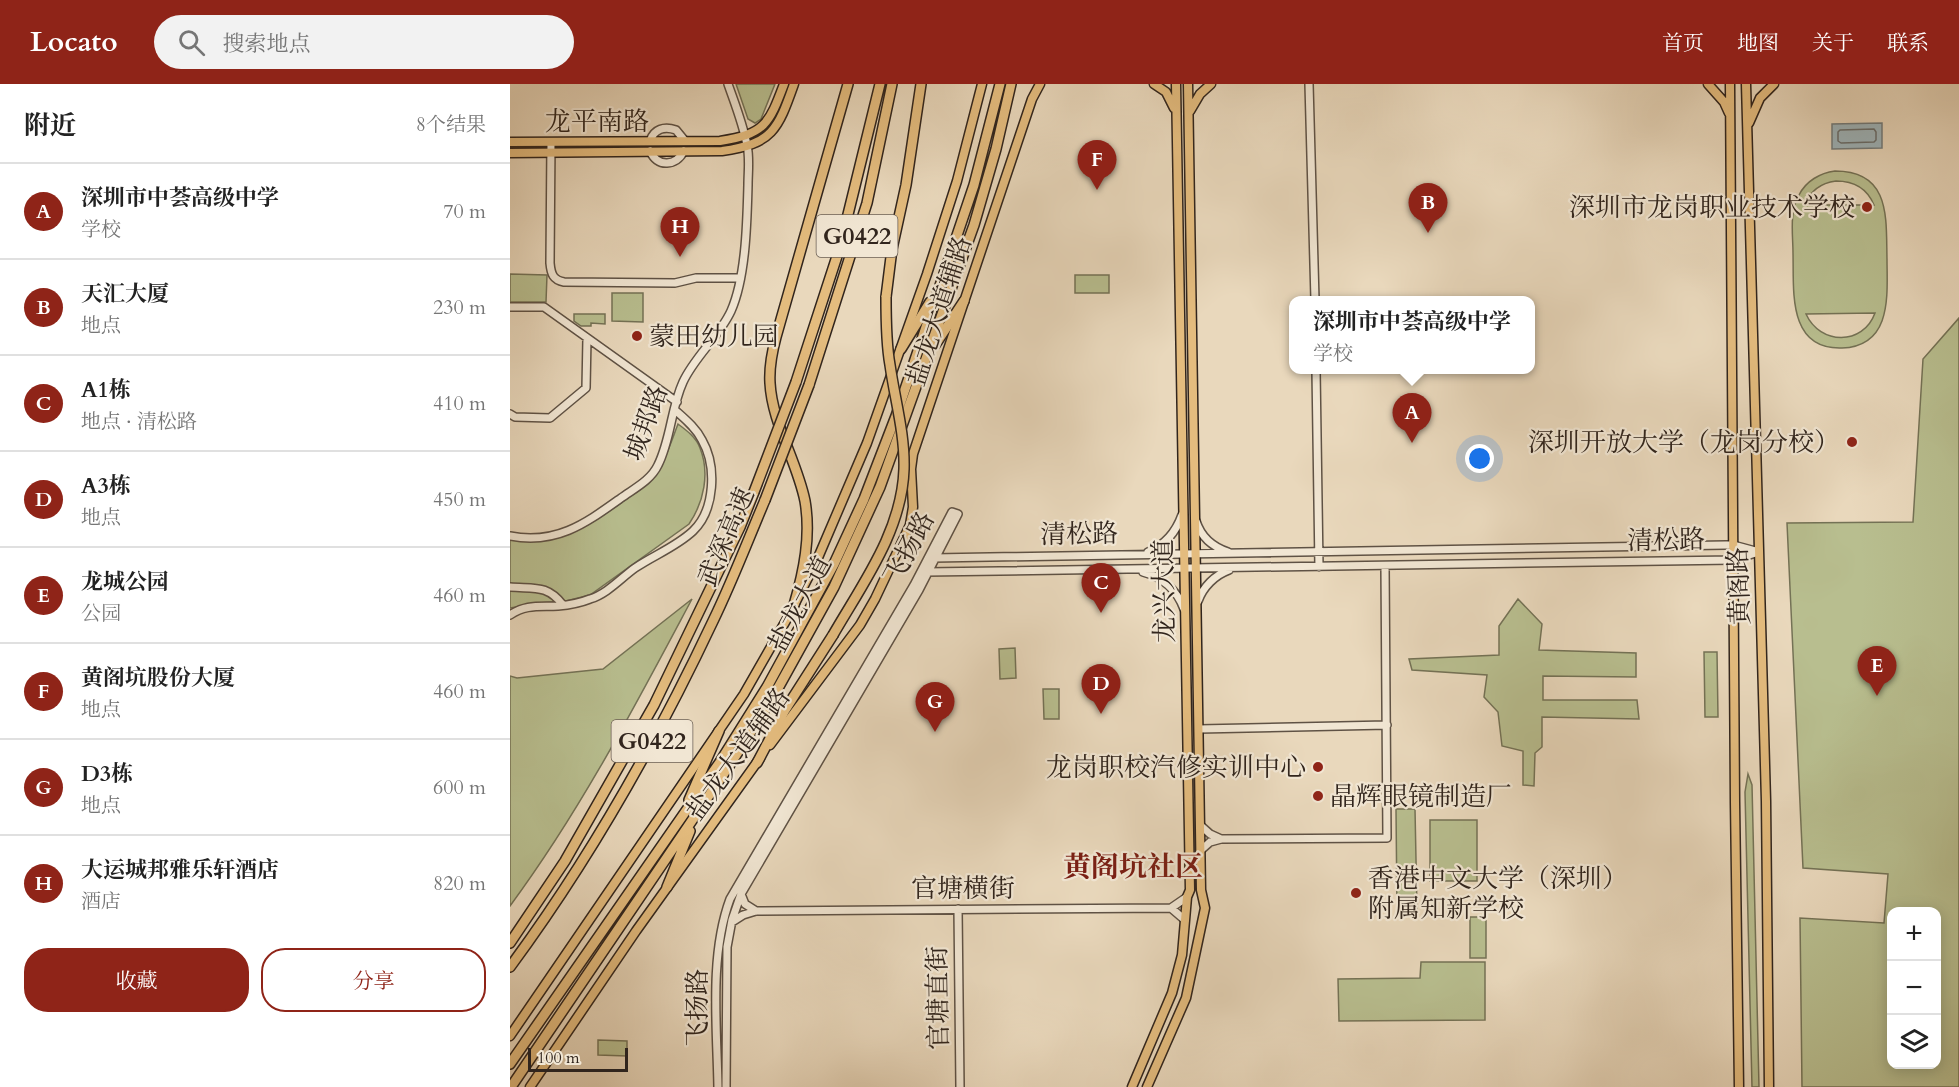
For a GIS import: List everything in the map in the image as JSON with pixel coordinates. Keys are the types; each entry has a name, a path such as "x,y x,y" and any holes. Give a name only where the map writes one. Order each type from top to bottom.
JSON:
{"highway":[{"path":"794,604 805,562 807,520 801,486 771,395 771,366 779,326 848,84"},
{"name":"武深高速","path":"510,943 565,861 654,705 740,527 796,382 840,247 880,84"},
{"name":"武深高速","path":"510,967 547,916 647,752 713,620 765,500 809,385 867,204 892,84"},
{"path":"757,763 785,710 833,635 884,545 892,528 902,489 903,454 887,346 886,297 892,249 906,185 921,84"},
{"name":"盐龙大道","path":"510,1064 679,821 766,687 816,600 864,499 896,416 977,176 1000,84"},
{"name":"盐龙大道","path":"511,1087 772,699 834,587 880,487 927,357 986,189 1011,84"},
{"path":"901,348 940,287"},
{"path":"927,357 964,301"},
{"path":"679,821 719,730"},
{"path":"667,887 697,813"}],"main road":[{"path":"745,136 756,132 767,122 784,84"},
{"path":"747,146 761,141 773,130 783,116 794,84"},
{"name":"盐龙大道辅路","path":"510,1036 744,694 794,604 846,496 901,348 957,181 982,84"},
{"name":"盐龙大道辅路","path":"530,1087 667,887 860,625 875,599 906,534 913,507 911,469 913,454 1032,99 1040,84"},
{"path":"1154,84 1166,92 1171,99 1177,120"},
{"name":"龙兴大道","path":"1130,1087 1172,993 1182,955 1187,897 1191,890 1176,84"},
{"name":"龙兴大道","path":"1147,1087 1186,998 1205,908 1201,890 1188,84"},
{"path":"1188,120 1195,100 1211,84"},
{"path":"1708,84 1724,102 1731,120"},
{"name":"黄阁路","path":"1730,84 1739,1087"},
{"name":"黄阁路","path":"1746,84 1766,801 1769,1087"},
{"path":"1747,130 1755,108 1774,84"},
{"path":"1177,132 1188,132"},
{"name":"龙平南路","path":"510,142 720,141 745,136"},
{"name":"龙平南路","path":"510,153 722,151 747,146"}],"street":[{"path":"728,84 745,136"},
{"path":"1309,84 1315,296"},
{"path":"650,141 655,133 665,128 676,130 684,141"},
{"name":"城邦路","path":"510,536 540,538 571,531 645,481 657,466 682,384 692,366 727,318 734,300 747,217 745,136"},
{"path":"551,142 550,263 551,273 555,279 564,282 675,283 696,278 739,278"},
{"path":"510,307 544,307 676,406 703,441 711,480 706,513 693,530 636,567 593,599 563,605 530,606 518,609 510,615"},
{"path":"510,414 515,417 550,418 586,388 587,338"},
{"path":"1316,374 1319,567"},
{"path":"1138,554 1154,550 1167,539 1179,524 1184,507"},
{"name":"飞扬路","path":"726,1087 726,964 731,924 741,894 925,572 952,512 958,514 932,558"},
{"path":"1195,517 1197,526 1207,539 1230,553"},
{"name":"清松路","path":"932,558 1733,545 1759,552"},
{"name":"清松路","path":"925,572 1733,560 1759,552"},
{"path":"1201,850 1210,842 1221,839 1387,838 1385,566"},
{"path":"1197,606 1199,597 1208,584 1224,572 1235,568"},
{"path":"1134,570 1158,578 1169,586 1181,601 1186,612"},
{"name":"飞扬路","path":"718,1087 717,960 720,935 730,899 925,572"},
{"path":"510,587 546,589 563,605"},
{"path":"1199,729 1387,725"},
{"path":"1200,825 1210,834 1221,839"},
{"path":"741,894 745,904 756,910"},
{"path":"1185,920 1171,908 1187,897"},
{"name":"官塘横街","path":"731,924 743,915 756,910 1171,908"},
{"name":"官塘直街","path":"958,909 960,1087"}],"green space":[{"path":"736,84 775,84 761,119 755,123 748,119"},
{"path":"1829,172 1853,173 1867,179 1876,188 1885,213 1887,287 1884,316 1879,328 1871,338 1859,345 1842,348 1824,346 1811,339 1803,329 1794,300 1792,231 1794,209 1805,186 1814,178","holes":["1836,181 1848,182 1859,187 1868,194 1874,205 1805,205 1817,188","1875,313 1869,324 1861,331 1852,336 1841,337 1821,332 1806,314"]},
{"path":"510,274 547,275 546,302 510,302"},
{"path":"1075,275 1109,275 1109,293 1075,293"},
{"path":"612,293 643,293 643,322 612,321"},
{"path":"574,314 605,314 605,324 591,323 591,326 581,326 574,321"},
{"path":"1959,318 1959,1087 1802,1087 1800,918 1884,923 1888,874 1803,868 1787,523 1913,522 1923,359"},
{"path":"678,424 696,440 705,467 702,497 689,524 590,595 566,601 510,608 510,539 542,541 557,538 584,527 611,510 653,478 664,459"},
{"path":"692,599 629,717 584,794 536,870 510,906 510,676 517,678 603,669"},
{"path":"1518,599 1542,624 1539,650 1636,653 1636,677 1543,676 1543,700 1637,700 1639,719 1542,717 1542,747 1535,753 1534,786 1523,785 1523,751 1502,746 1498,712 1484,697 1487,675 1412,670 1409,659 1499,655 1499,626"},
{"path":"1015,648 1016,678 1000,679 999,649"},
{"path":"1704,652 1717,652 1718,717 1705,717"},
{"path":"1043,689 1059,689 1059,719 1044,719"},
{"path":"1748,774 1752,785 1759,1087 1752,1087 1745,792"},
{"path":"1396,809 1415,809 1417,910 1397,910"},
{"path":"1430,820 1477,820 1477,881 1430,881"},
{"path":"1470,917 1486,917 1486,958 1470,958"},
{"path":"1421,962 1485,962 1485,1020 1339,1021 1338,979 1420,978"},
{"path":"598,1040 627,1041 627,1056 598,1055"}],"water":[{"path":"1882,123 1882,148 1832,149 1832,124"}],"place":[{"name":"黄阁坑股份大厦","path":"1097,190"},
{"name":"深圳市龙岗职业技术学校","path":"1867,207"},
{"name":"天汇大厦","path":"1428,233"},
{"name":"大运城邦雅乐轩酒店","path":"680,257"},
{"name":"蒙田幼儿园","path":"637,336"},
{"name":"深圳开放大学（龙岗分校）","path":"1852,442"},
{"name":"深圳市中荟高级中学","path":"1412,443"},
{"name":"A1栋","path":"1101,613"},
{"name":"龙城公园","path":"1877,696"},
{"name":"A3栋","path":"1101,714"},
{"name":"D3栋","path":"935,732"},
{"name":"龙岗职校汽修实训中心","path":"1318,767"},
{"name":"晶辉眼镜制造厂","path":"1318,796"},
{"name":"香港中文大学（深圳） 附属知新学校","path":"1356,893"}],"district":[{"name":"黄阁坑社区","path":"1133,867"}]}
